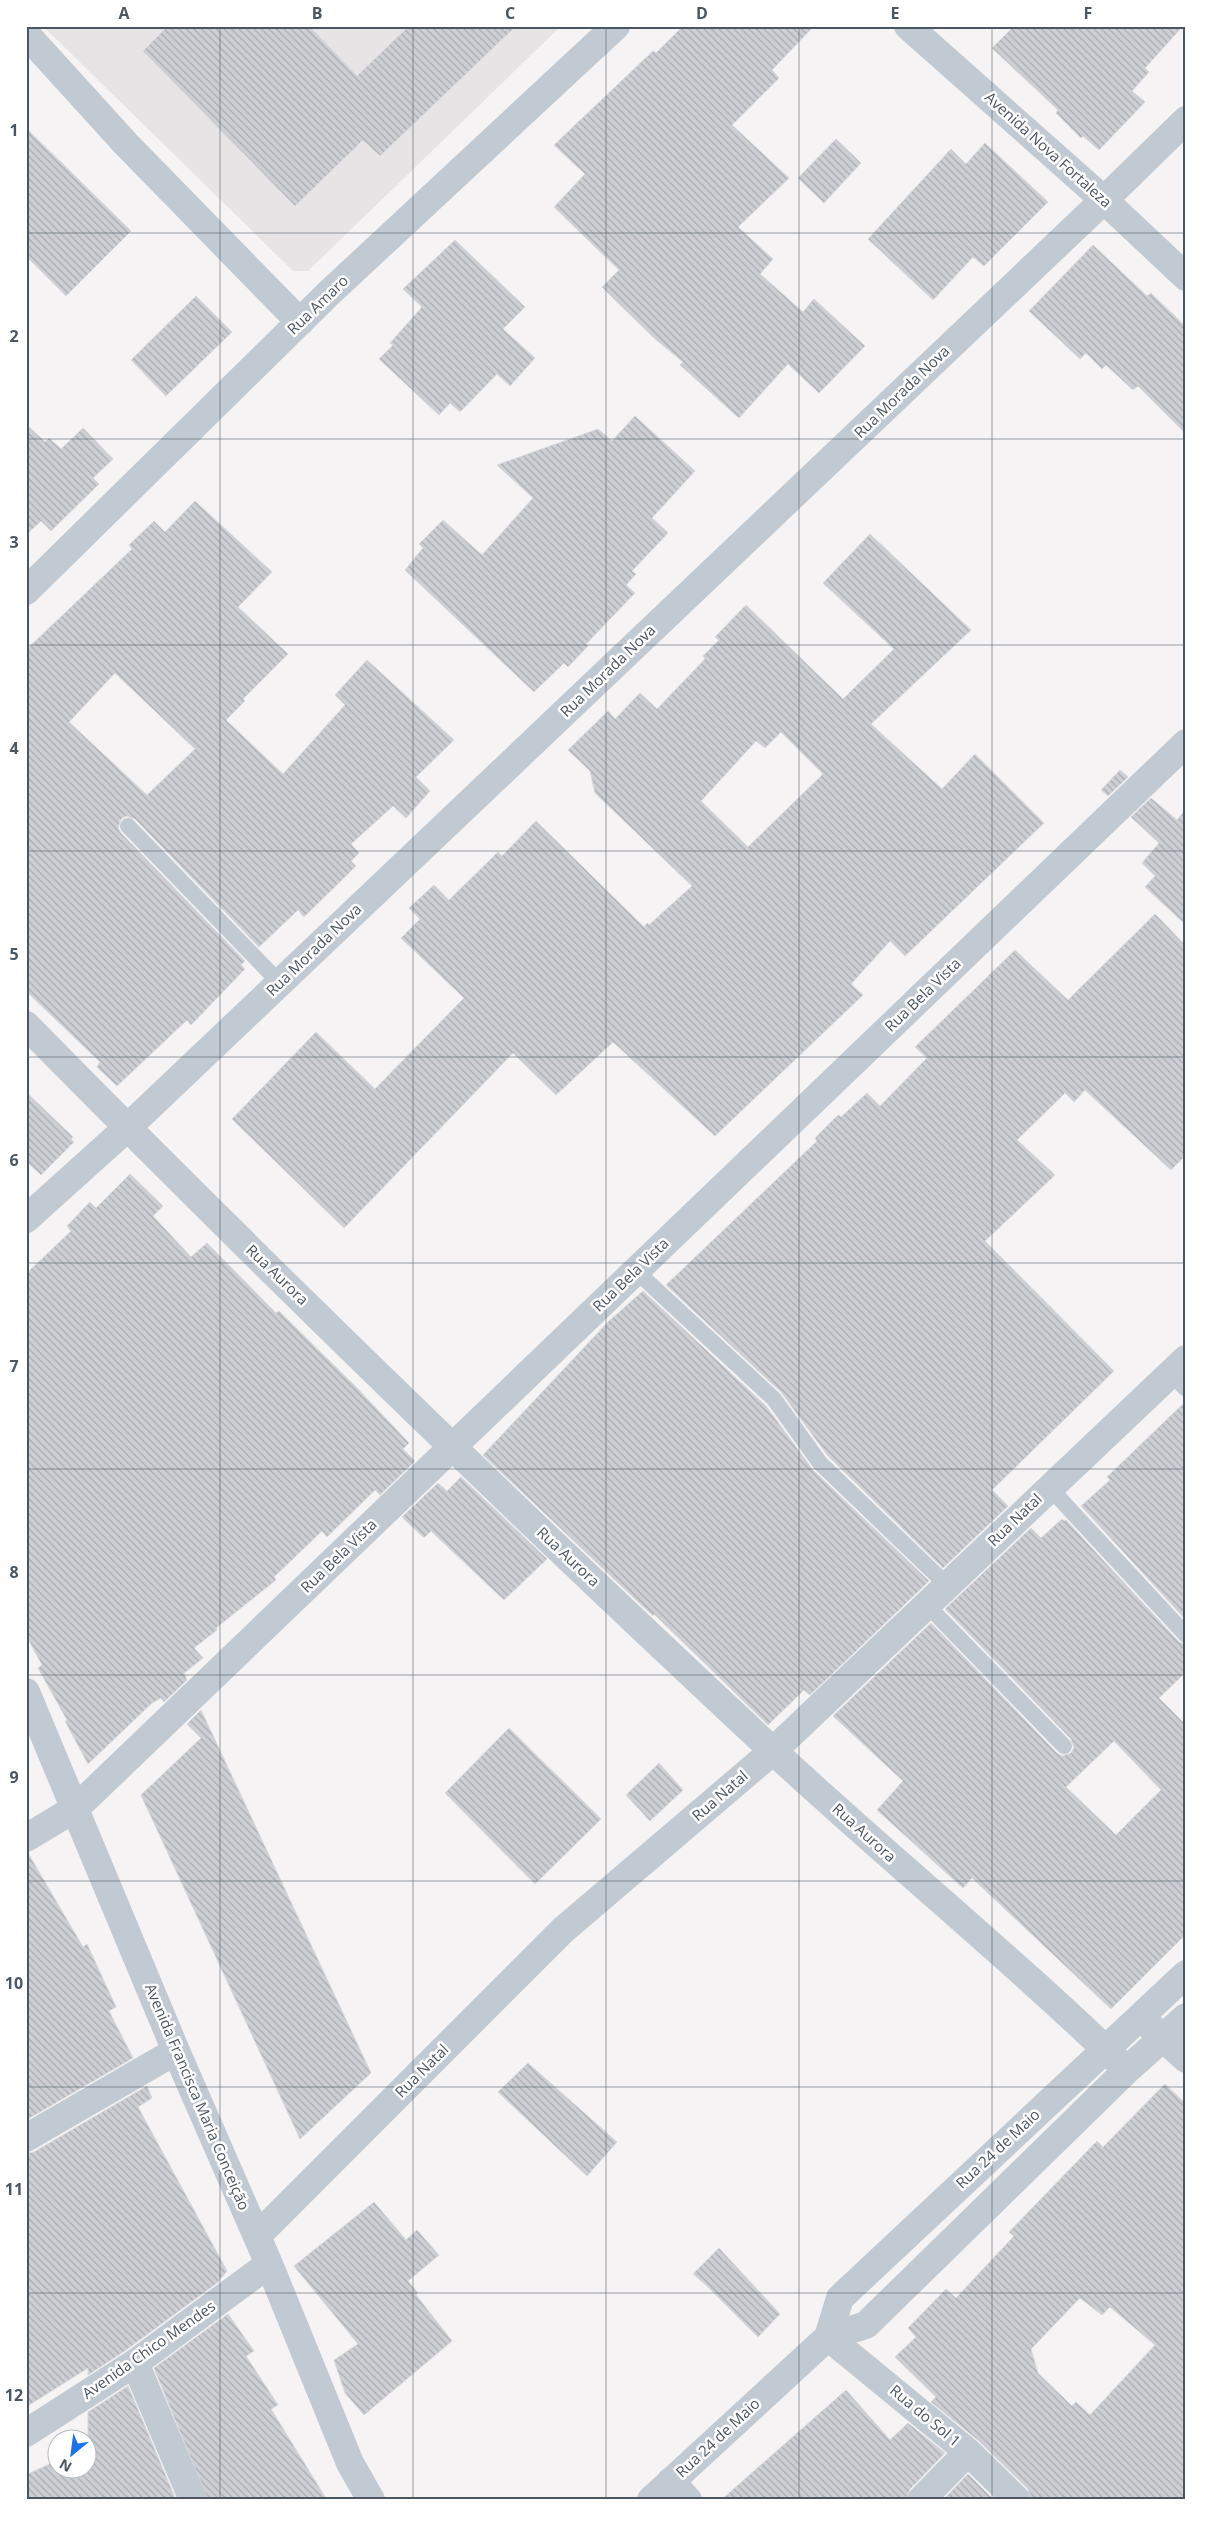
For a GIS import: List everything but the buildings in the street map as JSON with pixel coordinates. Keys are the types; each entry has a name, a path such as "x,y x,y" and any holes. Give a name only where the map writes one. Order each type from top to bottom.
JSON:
{"street":[{"name":"Rua Amaro","path":"26,591 300,322 616,26"},
{"name":"Avenida Nova Fortaleza","path":"908,26 1104,200 1186,277"},
{"path":"26,34 133,151 300,322"},
{"name":"Rua Morada Nova","path":"26,1219 127,1128 1186,120"},
{"name":"Rua Bela Vista","path":"26,1838 76,1808 1186,742"},
{"name":"Rua Aurora","path":"26,1025 127,1128 452,1447 773,1750 1105,2048 1127,2070"},
{"name":"Rua Natal","path":"256,2236 563,1930 773,1750 1049,1487 1181,1373"},
{"name":"Avenida Francisca Maria Conceição","path":"26,1692 176,2051 269,2264 350,2463 371,2500"},
{"name":"Rua 24 de Maio","path":"652,2500 680,2490 828,2336 840,2298 1186,1974"},
{"name":"Rua 24 de Maio","path":"828,2336 866,2326 1127,2070 1186,2017"},
{"path":"1140,2018 1164,2037 1186,2059"},
{"path":"26,2138 176,2051"},
{"name":"Avenida Chico Mendes","path":"26,2433 135,2363 269,2264"},
{"name":"Rua do Sol 1","path":"828,2336 968,2452 1018,2500"},
{"path":"135,2363 193,2500"},
{"path":"921,2500 968,2452"}],"lane":[{"path":"128,826 280,983"},
{"path":"636,1270 774,1399 820,1463 946,1585"},
{"path":"1049,1487 1186,1635"},
{"path":"926,1604 1064,1746"}],"shaded area":[{"path":"43,26 561,26 308,271 293,271"}]}
